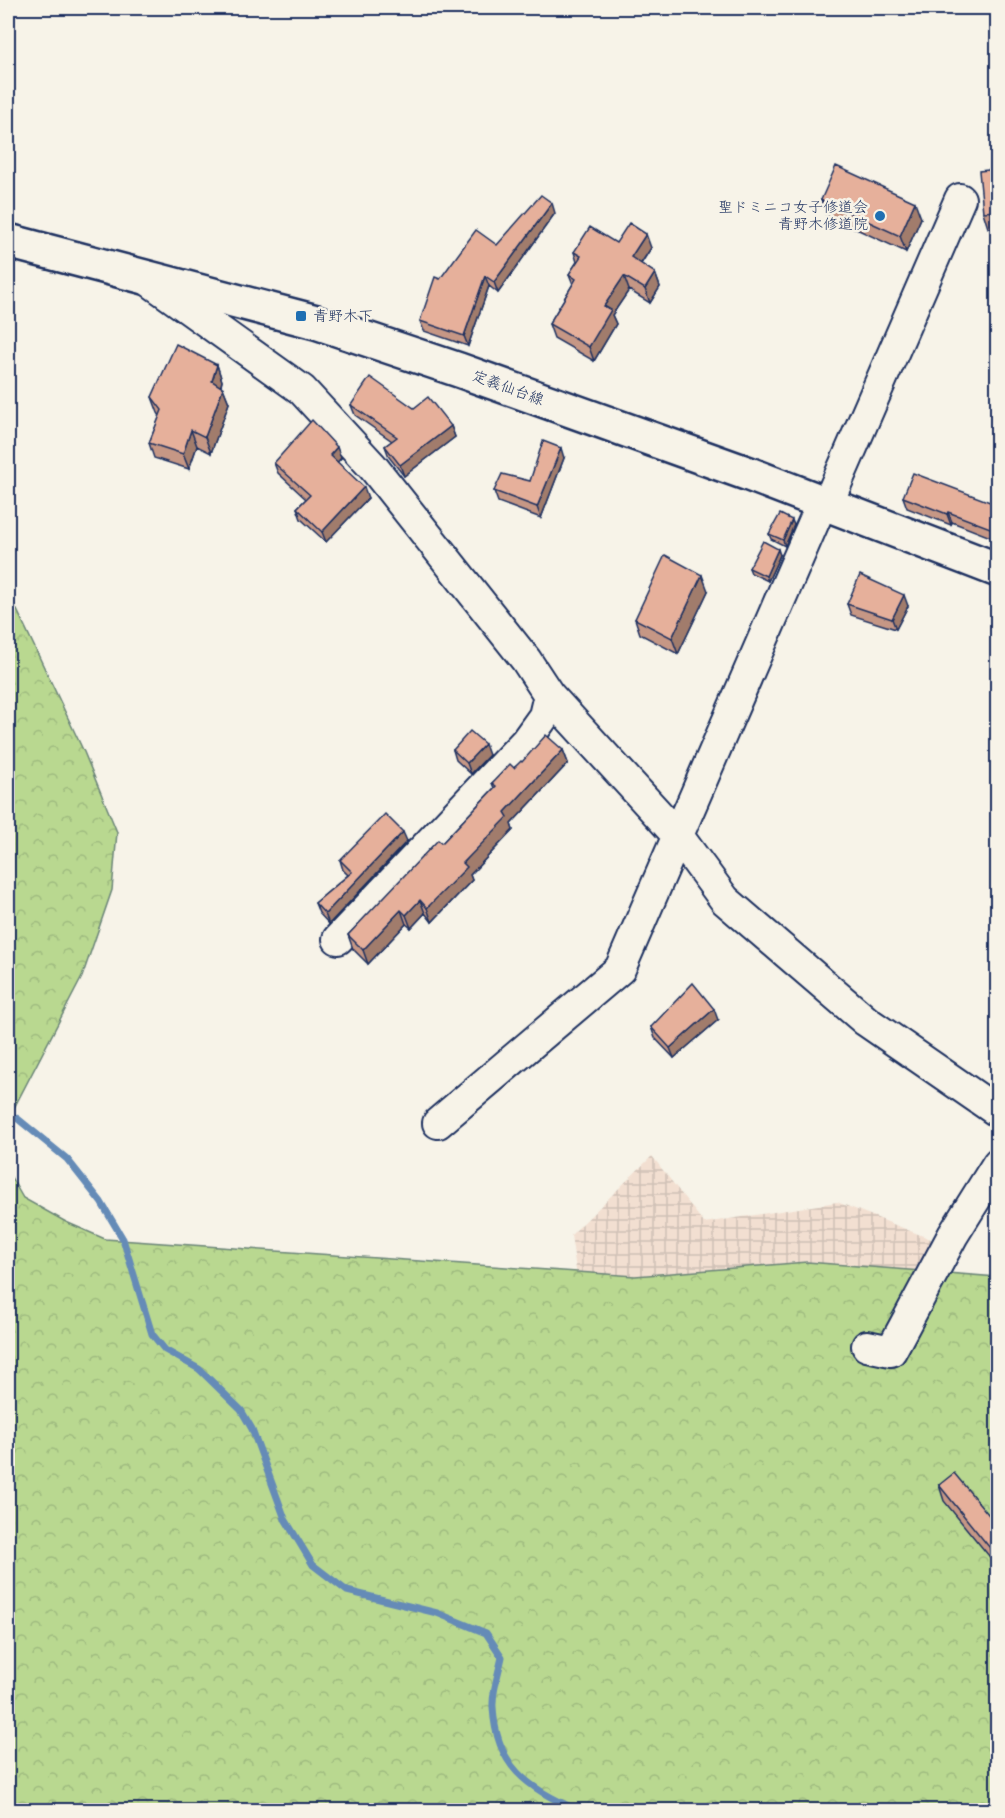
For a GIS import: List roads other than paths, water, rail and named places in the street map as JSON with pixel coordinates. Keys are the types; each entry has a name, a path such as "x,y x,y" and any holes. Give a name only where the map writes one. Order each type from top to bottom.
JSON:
{"main road":[{"name":"定義仙台線","path":"8,241 316,322 749,474 998,570"}],"street":[{"path":"438,1123 620,969 960,199"},
{"path":"143,276 302,390 373,467 526,660 549,695 678,836 725,900 866,1021 998,1112"},
{"path":"338,939 526,741 544,716 549,695"},
{"path":"867,1346 891,1351 953,1235 998,1163"}],"waterway":[{"path":"8,1114 18,1119 67,1159 101,1202 123,1239 152,1334 165,1350 199,1369 241,1410 252,1429 285,1519 313,1565 347,1591 437,1613 486,1633 502,1657 493,1701 495,1728 500,1745 517,1772 529,1783 543,1793 577,1810"}],"place":[{"name":"聖ドミニコ女子修道会 青野木修道院","path":"880,216"},
{"name":"青野木下","path":"301,316"}]}
